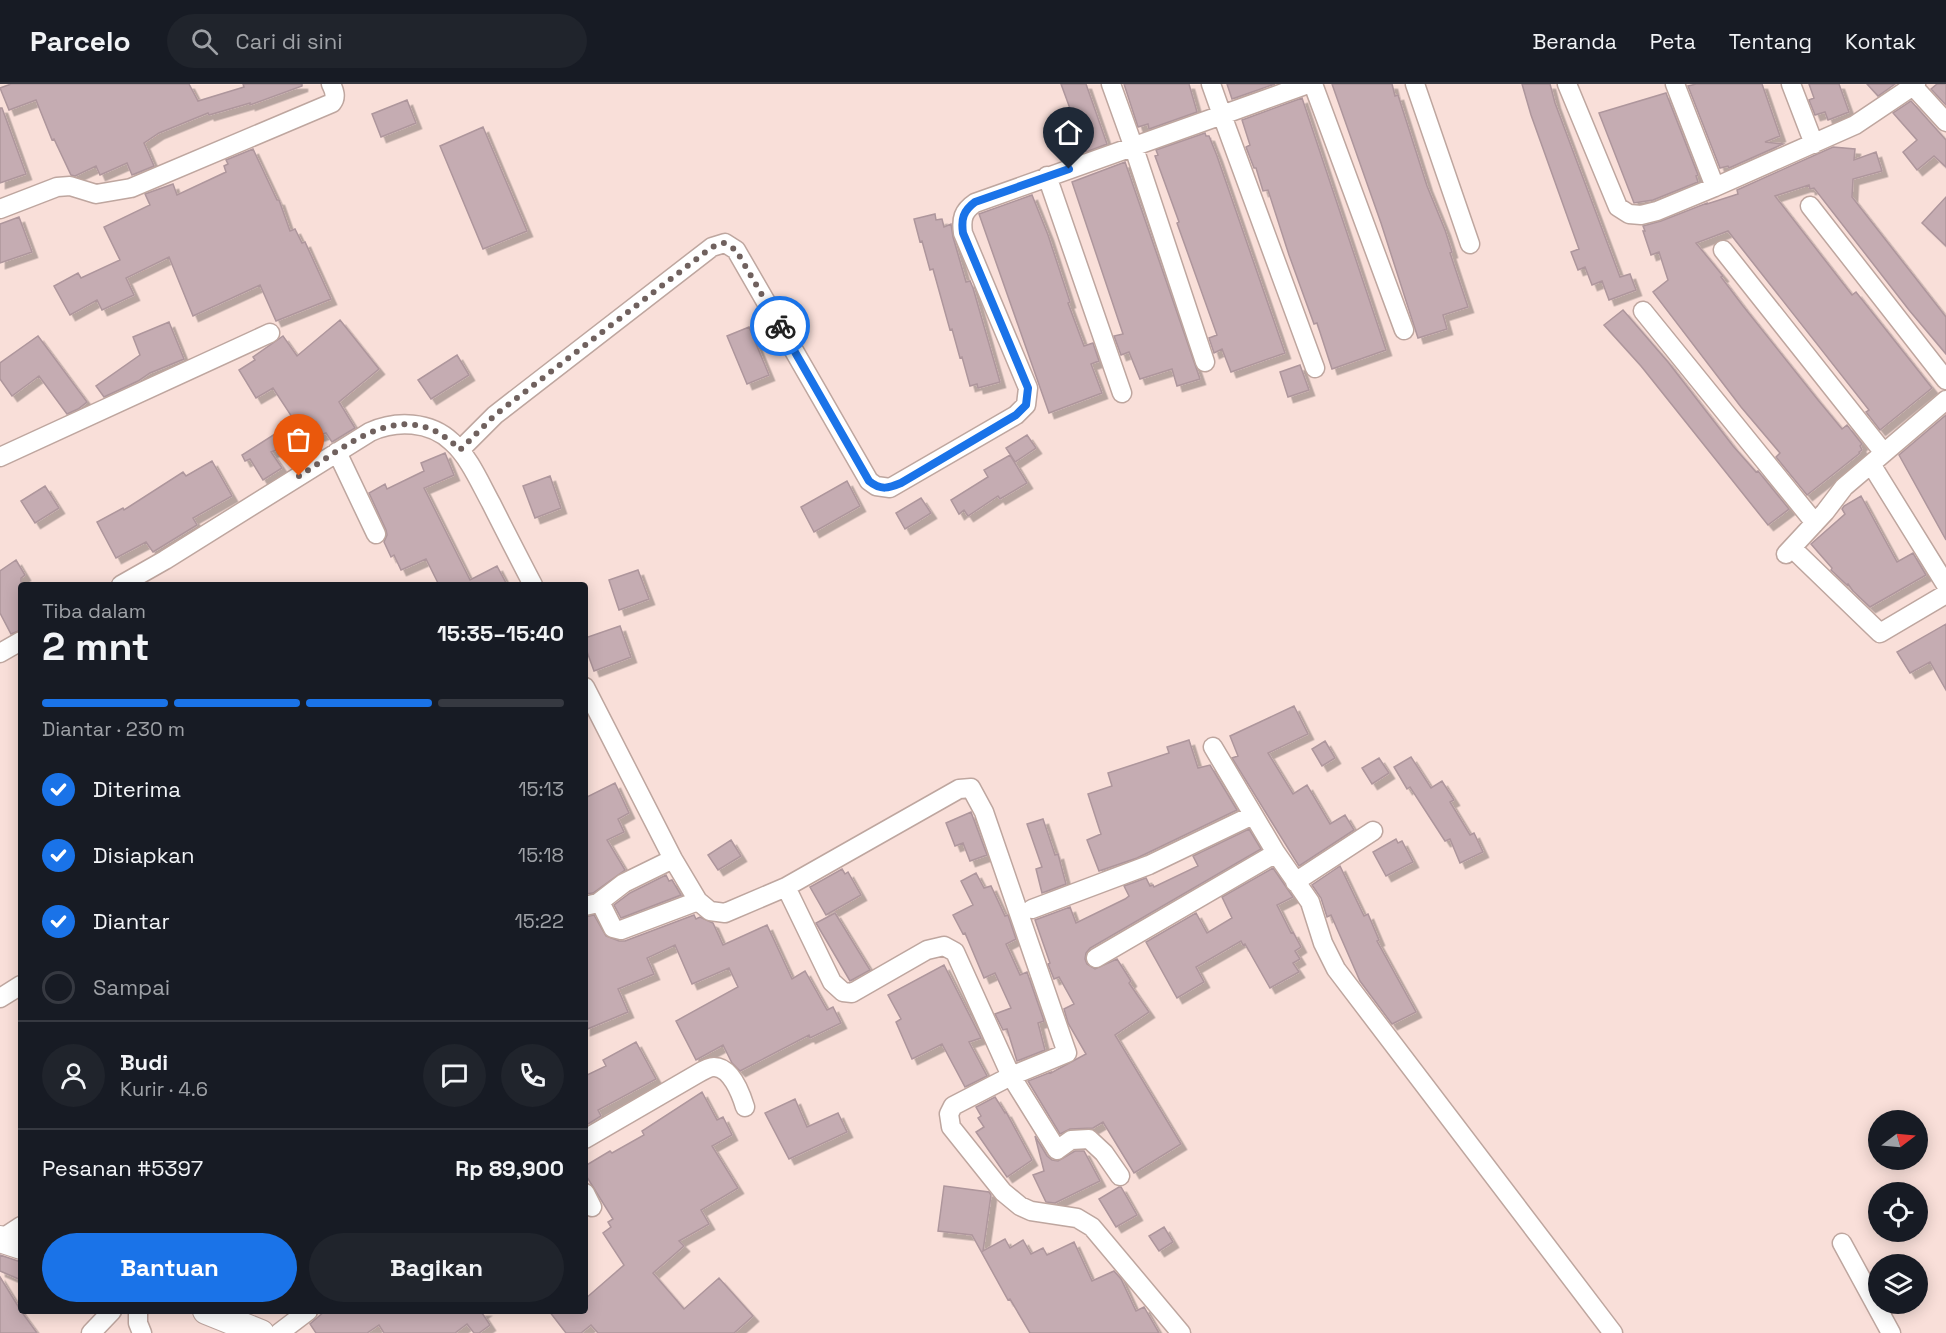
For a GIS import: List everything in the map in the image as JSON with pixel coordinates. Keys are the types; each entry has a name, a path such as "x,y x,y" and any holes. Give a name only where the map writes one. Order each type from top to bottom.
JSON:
{"street":[{"path":"0,209 57,188 70,186 96,194 131,188 332,103 334,93 331,84"},
{"path":"1111,84 1205,362"},
{"path":"1211,84 1315,368"},
{"path":"460,450 495,415 712,247 724,243 736,250 869,481 876,486 890,488 1016,415 1026,405 1028,388 963,233 963,216 968,208 975,202 1134,148 1308,84"},
{"path":"1313,84 1404,330"},
{"path":"1415,84 1470,243"},
{"path":"1567,84 1618,207 1629,214 1641,215 1657,211 1814,144 1855,125 1915,85 1946,122"},
{"path":"1675,84 1715,187"},
{"path":"1791,84 1814,144"},
{"path":"1047,176 1122,393"},
{"path":"1810,206 1946,380"},
{"path":"1723,250 1877,458 1946,585"},
{"path":"1643,311 1815,523"},
{"path":"0,457 270,333"},
{"path":"1946,400 1844,487 1789,551 1880,633 1946,594"},
{"path":"126,582 379,428 410,423 437,432 451,440 460,450 477,476 530,582"},
{"path":"337,452 376,534"},
{"path":"0,653 18,643"},
{"path":"588,694 673,859 698,901 710,911 725,913 786,887 959,789 971,788 984,812 1067,1053 1011,1076 953,1106 949,1114 951,1127 1003,1192 1020,1206 1031,1211 1077,1218 1092,1227 1181,1333"},
{"path":"1213,747 1294,882 1310,902 1323,943 1336,969 1613,1333"},
{"path":"1032,909 1149,865 1253,815"},
{"path":"1294,882 1374,831"},
{"path":"1096,958 1276,853"},
{"path":"592,905 624,883 673,859"},
{"path":"786,887 832,982 843,992 852,993 927,950 944,946 955,952 1011,1076 1057,1150 1071,1140 1089,1139 1104,1153 1120,1176"},
{"path":"592,905 602,906 613,928 621,930 698,901"},
{"path":"0,998 18,987"},
{"path":"588,1137 696,1074 713,1067 722,1069 729,1075 745,1107"},
{"path":"1842,1243 1891,1333"},
{"path":"91,1333 109,1314"},
{"path":"137,1314 142,1333"},
{"path":"214,1314 261,1333"},
{"path":"279,1333 304,1314"}],"building":[{"path":"11,84 189,84 198,101 244,87 243,84 302,84 302,86 250,105 250,103 209,115 208,113 159,133 144,143 154,166 132,175 127,163 100,175 96,166 75,176 71,175 54,139 52,140 36,100 9,110 0,88"},
{"path":"1061,84 1086,84 1107,144 1086,152"},
{"path":"1124,84 1189,84 1197,112 1149,129 1148,124 1138,127"},
{"path":"1227,84 1275,84 1232,99"},
{"path":"1332,84 1392,84 1395,96 1398,95 1427,186 1445,230 1468,307 1443,315 1447,329 1418,338 1381,223"},
{"path":"1522,84 1550,84 1620,277 1630,274 1636,290 1609,300 1602,281 1592,285 1585,267 1578,270 1571,252 1579,249"},
{"path":"1762,84 1780,136 1765,142 1783,144 1729,168 1728,166 1720,168 1688,86"},
{"path":"1809,84 1839,84 1849,112 1828,120 1825,112 1815,115 1809,100 1814,98"},
{"path":"1867,84 1895,84 1878,96"},
{"path":"1937,84 1946,84 1946,105 1931,89"},
{"path":"1666,93 1698,175 1696,176 1698,182 1653,200 1634,203 1599,113"},
{"path":"1302,98 1386,350 1332,369 1317,323 1314,324 1289,255 1268,190 1263,191 1246,147 1250,145 1242,120"},
{"path":"407,100 416,123 381,137 372,114"},
{"path":"1911,101 1946,140 1946,167 1934,156 1917,170 1903,152 1917,140 1893,113"},
{"path":"0,108 2,108 26,174 0,183"},
{"path":"483,127 527,231 483,249 440,146"},
{"path":"1205,133 1209,136 1217,156 1285,353 1231,372 1222,349 1214,353 1209,338 1217,335 1155,156 1158,155 1156,150"},
{"path":"1833,147 1855,149 1854,160 1876,152 1882,171 1853,179 1852,197 1946,317 1946,354 1814,188 1810,189 1809,185 1775,196 1852,295 1856,292 1932,388 1880,430 1866,412 1869,410 1728,231 1696,243 1818,400 1842,429 1847,425 1862,444 1860,453 1807,495 1776,457 1780,453 1741,407 1653,292 1668,280 1659,252 1651,255 1643,226 1738,194 1737,190"},
{"path":"253,149 279,200 290,231 295,229 302,243 305,242 331,299 276,321 260,285 193,316 169,257 126,278 134,295 102,310 97,300 70,315 54,286 78,273 81,278 120,260 104,227 150,205 145,194 173,184 177,195 226,172 224,166 228,164 226,160"},
{"path":"1125,162 1200,379 1177,386 1172,369 1140,379 1129,352 1121,355 1114,336 1123,334 1072,182"},
{"path":"1032,195 1048,235 1070,302 1068,303 1084,346 1093,343 1099,361 1091,364 1102,393 1049,413 979,214"},
{"path":"1946,197 1946,246 1922,223"},
{"path":"935,214 936,220 942,219 944,227 951,224 966,282 970,281 973,288 1000,382 978,388 977,384 970,386 952,329 950,330 933,269 930,270 914,219"},
{"path":"19,217 32,252 0,263 0,224"},
{"path":"1623,310 1668,362 1733,446 1756,472 1758,471 1789,509 1768,525 1641,366 1604,325"},
{"path":"340,320 379,369 339,402 355,428 332,442 326,433 271,452 282,468 263,480 250,459 245,461 242,455 275,434 298,426 273,388 256,398 239,370 255,360 253,357 283,336 297,356"},
{"path":"169,322 184,359 150,373 104,397 96,386 140,355 133,337"},
{"path":"749,327 769,375 747,384 727,336"},
{"path":"38,336 87,402 78,409 67,414 39,376 12,396 0,379 0,363"},
{"path":"457,355 469,375 431,399 418,380"},
{"path":"1300,365 1309,390 1288,397 1280,372"},
{"path":"1946,415 1946,540 1899,455"},
{"path":"1027,435 1036,448 1015,462 1006,448"},
{"path":"445,453 454,475 424,488 470,580 497,566 505,582 438,582 426,559 401,570 394,555 391,557 384,542 387,535 386,530 369,493 385,484 387,489 424,471 421,463"},
{"path":"1010,455 1027,483 1000,499 998,496 968,516 964,510 959,514 951,500 988,477 984,470"},
{"path":"212,461 232,496 193,518 197,525 153,552 146,542 116,558 97,522 123,508 124,510 183,472 186,476"},
{"path":"550,476 561,508 535,518 523,486"},
{"path":"847,481 860,506 814,532 801,507"},
{"path":"45,486 59,508 35,523 21,501"},
{"path":"1861,496 1897,562 1913,553 1926,575 1870,607 1831,570 1832,568 1811,544 1845,514 1842,509 1844,506"},
{"path":"921,498 931,513 905,529 896,513"},
{"path":"16,560 25,575 21,578 21,582 18,582 18,631 11,634 0,613 0,571"},
{"path":"638,570 649,599 619,610 609,580"},
{"path":"1946,624 1946,690 1930,662 1910,673 1897,652"},
{"path":"620,626 631,657 594,671 588,654 588,637"},
{"path":"1294,706 1308,734 1268,753 1293,794 1307,785 1330,824 1345,815 1354,830 1299,866 1232,758 1238,756 1230,736"},
{"path":"1189,740 1198,768 1210,765 1237,810 1137,858 1099,871 1087,840 1101,834 1088,794 1112,786 1108,773 1169,753 1167,747"},
{"path":"1325,741 1335,758 1322,766 1312,749"},
{"path":"1411,757 1431,788 1442,781 1454,800 1450,802 1470,835 1474,833 1483,852 1460,863 1450,839 1445,841 1410,787 1407,789 1394,767"},
{"path":"1379,758 1389,773 1372,784 1362,768"},
{"path":"615,783 629,813 618,819 624,832 607,840 625,870 593,893 588,894 588,796"},
{"path":"971,812 987,855 970,861 963,843 955,846 946,823"},
{"path":"1043,819 1055,855 1058,854 1066,884 1042,893 1036,869 1042,867 1027,824"},
{"path":"1249,829 1261,849 1090,948 1086,953 1087,964 1095,969 1117,959 1131,981 1129,983 1149,1012 1115,1035 1181,1144 1134,1173 1103,1122 1093,1128 1070,1129 1060,1134 1028,1081 1051,1073 1086,1054 1068,1023 1064,1009 1074,1004 1059,977 1054,979 1035,920 1070,907 1076,923 1129,896 1124,886 1146,878 1150,886 1154,887 1198,866 1193,856"},
{"path":"1396,839 1398,843 1402,841 1413,862 1386,876 1373,852"},
{"path":"731,840 741,856 718,870 708,855"},
{"path":"1340,866 1364,916 1368,914 1379,940 1377,941 1416,1012 1392,1024 1360,981 1331,915 1327,917 1321,898 1312,885"},
{"path":"1273,868 1293,897 1277,905 1301,947 1295,951 1300,959 1293,963 1299,972 1270,988 1245,944 1243,945 1241,941 1196,967 1204,982 1177,998 1146,942 1196,913 1207,933 1232,918 1222,897"},
{"path":"842,869 845,874 848,872 861,895 826,915 810,887"},
{"path":"976,873 984,888 991,886 1005,916 1008,915 1016,939 1006,944 1020,975 1027,972 1044,1021 1038,1023 1045,1050 1017,1061 1007,1029 1003,1030 995,1014 1011,1008 995,973 984,978 965,933 963,934 953,915 973,905 961,881"},
{"path":"666,875 681,895 621,918 614,905 630,893"},
{"path":"835,913 870,970 850,981 816,923"},
{"path":"594,915 606,936 619,941 625,941 694,915 696,919 700,917 713,923 723,945 767,925 792,979 805,971 827,1010 833,1007 841,1023 810,1038 809,1035 740,1071 732,1063 723,1045 696,1060 676,1021 738,987 729,968 692,984 675,945 647,958 654,974 618,989 628,1012 588,1029 588,916"},
{"path":"944,965 981,1038 969,1042 987,1076 965,1087 942,1044 912,1059 896,1022 901,1019 888,995"},
{"path":"636,1042 656,1079 598,1110 601,1116 588,1124 588,1075 606,1066 603,1060"},
{"path":"702,1092 717,1120 723,1117 732,1135 712,1146 738,1188 701,1210 709,1224 679,1241 684,1246 653,1273 684,1309 719,1278 753,1316 734,1333 598,1333 591,1325 581,1333 566,1333 551,1314 588,1314 588,1296 624,1265 603,1233 611,1227 608,1222 613,1219 588,1179 588,1164 644,1135 642,1131"},
{"path":"995,1097 1006,1112 1032,1160 1007,1177 976,1132 984,1127 978,1118 981,1116 976,1107"},
{"path":"795,1099 807,1127 838,1113 847,1132 789,1159 765,1113"},
{"path":"1035,1136 1052,1160 1058,1161 1075,1151 1084,1151 1100,1181 1055,1203 1046,1202 1033,1175 1044,1171"},
{"path":"944,1186 989,1192 991,1195 983,1251 1005,1239 1010,1248 1023,1240 1031,1254 1043,1248 1047,1255 1074,1242 1092,1281 1114,1271 1121,1279 1136,1311 1144,1307 1159,1333 1030,1333 1010,1299 1008,1300 972,1235 938,1231"},
{"path":"1119,1187 1137,1215 1116,1227 1099,1199"},
{"path":"1164,1227 1173,1242 1159,1251 1149,1236"},
{"path":"0,1255 18,1261 18,1279 0,1271"},
{"path":"0,1277 18,1306 18,1314 23,1314 37,1333 0,1333"},
{"path":"322,1314 483,1314 490,1325 479,1333 474,1333 467,1324 455,1333 384,1333 379,1325 367,1333 316,1333 310,1324"}],"way so far":[{"path":"299,476 370,432 387,426 410,423 437,432 451,440 460,450 495,415 712,247 719,244 730,245 736,250 780,326"}],"route":[{"path":"780,326 869,481 884,488 901,483 1016,415 1026,405 1028,388 963,233 963,216 975,202 1069,169"}]}
